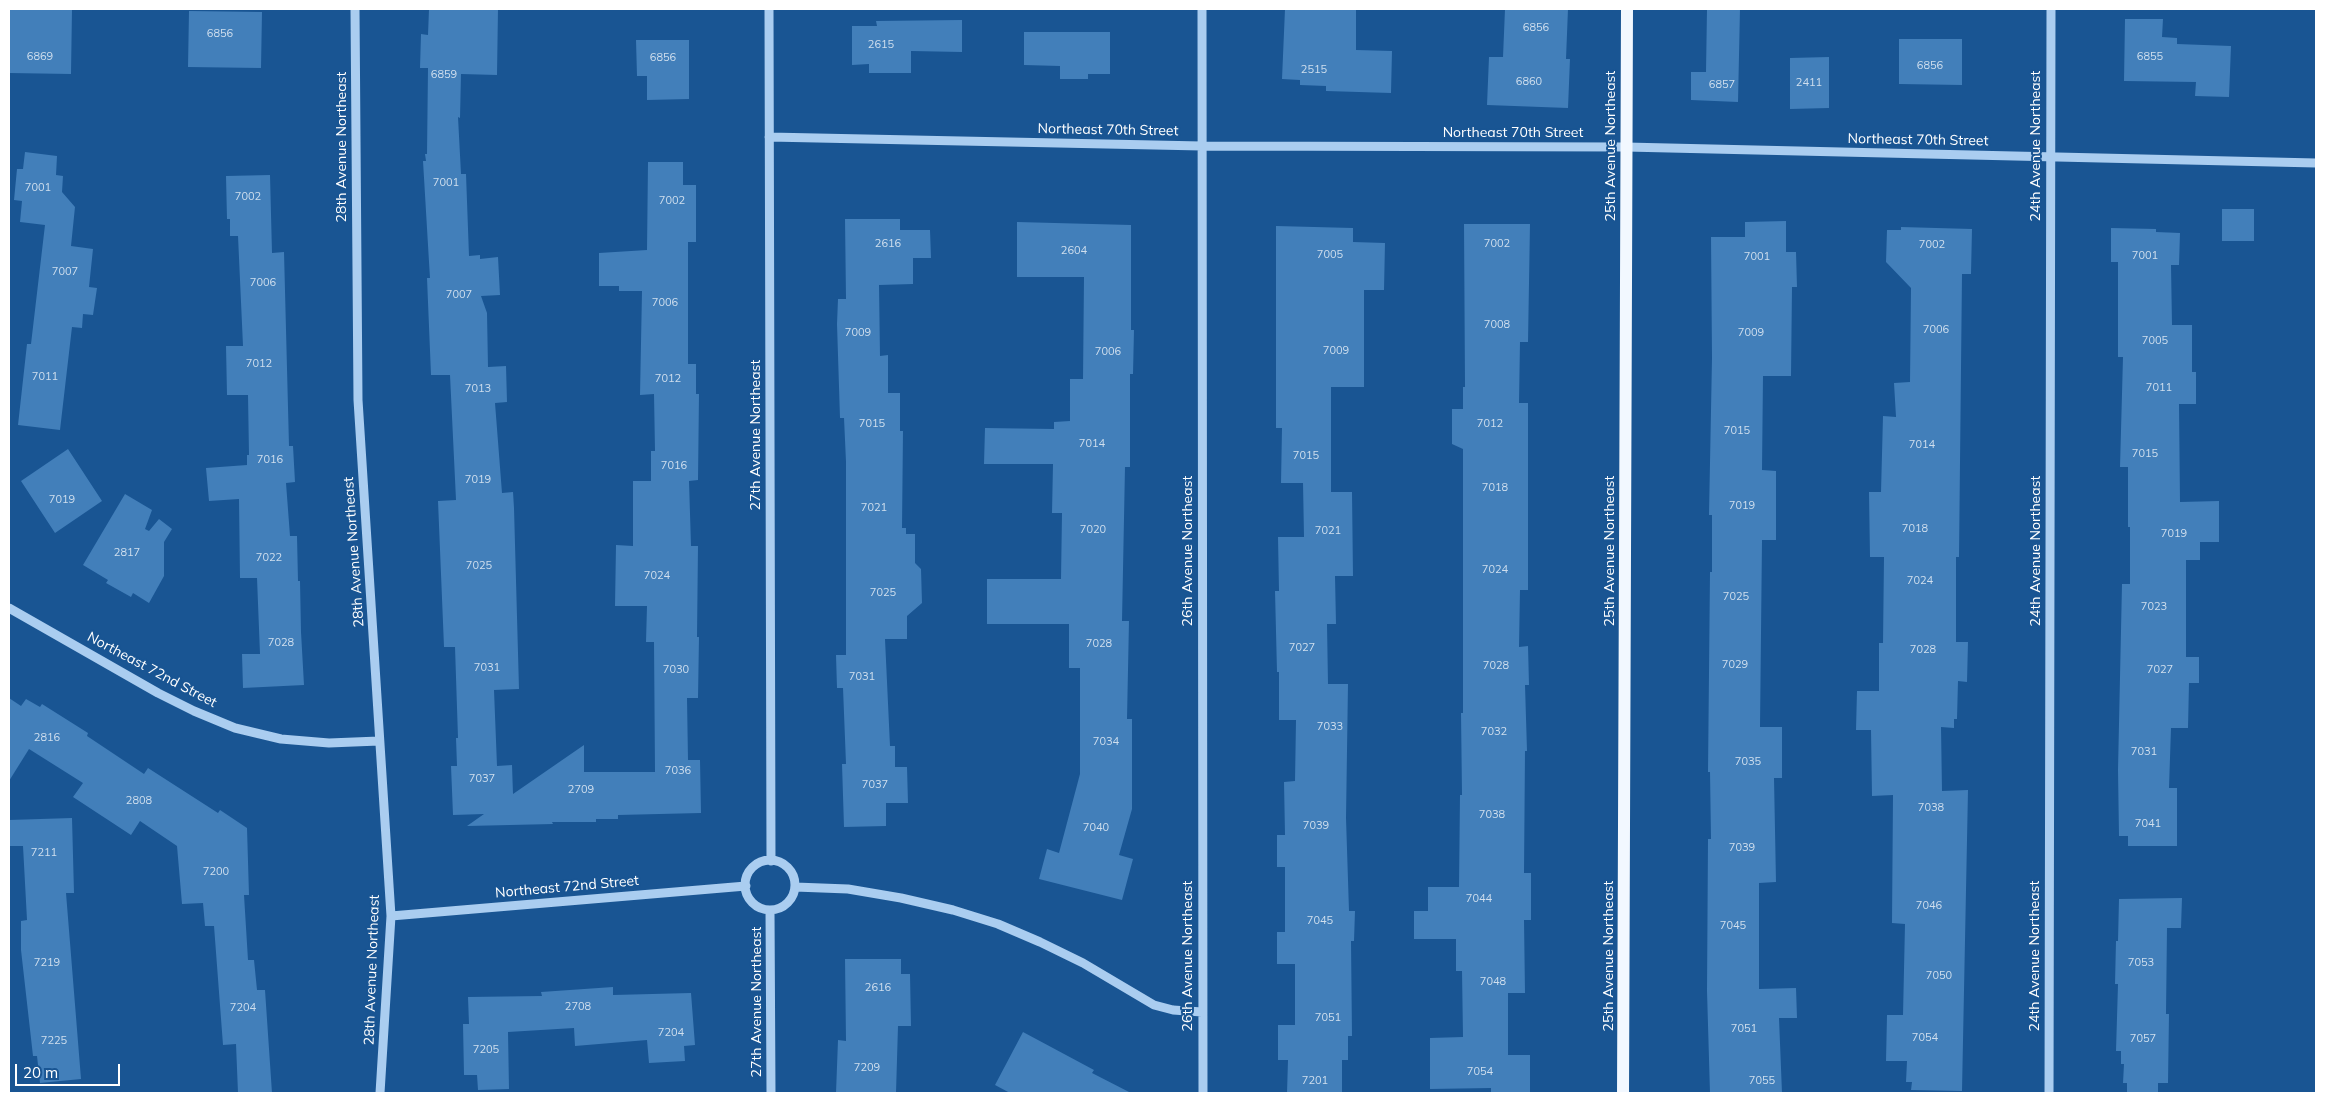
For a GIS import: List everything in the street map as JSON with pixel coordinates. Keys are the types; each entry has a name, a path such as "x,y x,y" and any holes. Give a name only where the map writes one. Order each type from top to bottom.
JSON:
{"main road":[{"name":"25th Avenue Northeast","path":"1623,1093 1627,9"}],"street":[{"name":"28th Avenue Northeast","path":"355,9 358,400 391,916 380,1093"},
{"name":"27th Avenue Northeast","path":"769,9 771,861"},
{"name":"26th Avenue Northeast","path":"1202,9 1203,1093"},
{"name":"24th Avenue Northeast","path":"2049,1093 2050,9"},
{"name":"Northeast 70th Street","path":"769,137 1202,146 1626,147 2316,163"},
{"name":"Northeast 72nd Street","path":"9,608 158,693 235,728 281,739 329,743 379,741"},
{"path":"771,861 783,864 789,869 795,886 791,899 786,904 770,910 762,909 749,898 746,886 748,874 754,867 760,862 771,861"},
{"name":"Northeast 72nd Street","path":"391,916 746,886"},
{"path":"795,886 848,889 901,898 953,910 998,924 1040,942 1083,963 1154,1005 1173,1010 1202,1012"},
{"name":"27th Avenue Northeast","path":"770,910 771,1093"}],"building":[{"path":"9,9 72,9 71,74 9,73"},
{"path":"429,9 498,9 497,75 461,74 460,118 458,117 461,174 466,174 469,256 480,255 480,259 498,257 500,295 481,296 487,313 488,367 506,366 507,402 495,403 502,493 513,492 519,689 494,690 497,766 512,765 513,794 584,745 584,772 655,772 654,642 646,642 647,606 615,606 616,545 633,546 633,481 651,481 651,451 655,451 654,394 640,395 642,291 619,291 619,286 599,286 599,253 647,250 648,162 683,162 683,185 696,185 696,242 688,242 688,364 696,364 696,394 699,394 698,480 689,481 691,546 698,546 698,698 687,698 688,760 700,760 701,813 618,815 618,819 596,819 596,822 467,826 484,814 453,815 451,766 457,766 456,738 458,738 455,647 444,647 438,501 456,500 450,375 431,375 427,278 430,278 423,161 426,161 425,154 427,154 428,68 420,68 421,34 428,35"},
{"path":"1285,9 1356,9 1356,50 1392,51 1391,93 1326,91 1326,86 1300,85 1300,80 1282,79"},
{"path":"1505,9 1568,9 1566,59 1570,59 1568,108 1487,105 1489,57 1503,57"},
{"path":"1707,9 1740,9 1738,102 1691,100 1691,72 1706,72"},
{"path":"189,11 262,12 261,68 188,67"},
{"path":"2125,19 2163,19 2162,37 2177,38 2177,44 2231,46 2229,97 2195,96 2196,82 2124,81"},
{"path":"962,20 962,52 911,51 911,73 869,73 869,64 852,65 852,26 877,26 876,21"},
{"path":"1024,32 1110,32 1110,74 1088,74 1088,79 1060,79 1060,66 1024,65"},
{"path":"1899,39 1962,39 1962,85 1899,84"},
{"path":"636,40 689,40 689,99 647,100 647,76 637,76"},
{"path":"1829,57 1829,108 1790,109 1790,58"},
{"path":"25,152 57,156 56,175 63,176 62,192 75,207 71,246 93,249 89,287 97,288 93,315 83,314 82,328 72,327 60,430 18,425 27,344 31,344 45,225 20,222 22,201 14,200 17,169 23,169"},
{"path":"270,175 272,253 284,252 289,446 293,446 295,482 286,483 290,536 297,536 304,685 243,688 242,654 260,654 257,578 240,578 239,499 209,501 206,468 247,465 247,455 249,455 248,395 227,395 226,346 243,346 238,236 230,236 230,219 227,219 226,176"},
{"path":"2222,209 2254,209 2254,241 2222,241"},
{"path":"845,219 900,219 900,230 930,230 931,258 913,258 913,284 879,285 880,356 888,355 888,393 900,393 900,431 903,431 902,528 906,528 906,534 915,534 915,563 921,569 922,603 907,616 907,639 885,639 890,746 895,746 895,767 907,767 908,803 886,803 886,826 844,827 842,764 846,764 843,688 837,688 836,655 846,655 846,462 844,418 840,418 837,324 838,299 846,299"},
{"path":"1786,221 1786,252 1796,252 1797,287 1792,287 1791,376 1763,376 1762,470 1776,471 1776,540 1762,540 1760,727 1782,727 1782,778 1774,778 1776,882 1759,883 1759,989 1796,988 1797,1018 1779,1018 1782,1093 1710,1093 1707,991 1708,839 1711,839 1710,772 1708,772 1710,572 1712,572 1712,515 1709,515 1712,358 1711,237 1745,237 1745,222"},
{"path":"1017,222 1131,225 1131,330 1134,330 1133,374 1130,374 1130,467 1125,467 1122,621 1129,621 1127,719 1132,719 1132,809 1119,855 1133,859 1122,900 1039,879 1047,849 1059,853 1080,774 1080,668 1069,668 1069,624 987,624 987,579 1061,579 1062,513 1052,513 1053,464 984,464 985,428 1054,429 1054,422 1070,421 1070,379 1083,379 1084,277 1017,277"},
{"path":"1464,224 1530,224 1528,342 1520,342 1519,403 1528,403 1528,590 1520,590 1519,647 1528,646 1529,685 1525,685 1527,751 1525,751 1524,873 1531,873 1531,920 1524,920 1525,993 1508,993 1508,1055 1530,1055 1530,1093 1491,1093 1491,1088 1430,1089 1430,1038 1463,1037 1462,971 1456,971 1456,939 1414,939 1414,911 1428,911 1428,887 1459,887 1460,795 1462,795 1461,713 1463,713 1463,449 1452,444 1452,409 1463,409 1463,387 1465,387"},
{"path":"1276,226 1353,228 1353,242 1385,243 1384,290 1364,290 1364,387 1331,387 1331,492 1352,492 1353,576 1335,576 1336,624 1327,624 1328,684 1348,684 1346,818 1349,911 1355,911 1354,941 1351,941 1352,1036 1348,1036 1348,1060 1342,1060 1342,1093 1287,1093 1288,1060 1278,1060 1278,1025 1295,1025 1295,964 1277,964 1277,932 1285,932 1285,867 1277,867 1277,835 1285,835 1284,782 1295,781 1296,720 1279,720 1275,591 1279,591 1278,537 1304,537 1303,483 1281,483 1282,428 1276,428"},
{"path":"1901,227 1972,229 1971,274 1962,274 1959,557 1956,557 1956,642 1968,642 1967,682 1958,681 1957,719 1954,719 1954,728 1941,727 1942,791 1968,790 1962,1091 1911,1090 1912,1082 1906,1082 1907,1061 1886,1061 1887,1015 1903,1015 1905,924 1892,923 1893,795 1872,796 1871,730 1856,730 1857,691 1879,691 1879,643 1883,643 1884,557 1870,557 1869,492 1881,492 1883,416 1896,417 1894,383 1910,382 1911,288 1886,262 1887,230 1901,230"},
{"path":"2111,228 2156,229 2156,232 2180,233 2179,265 2171,265 2172,325 2192,325 2192,372 2196,372 2196,404 2179,404 2180,502 2219,501 2219,542 2200,542 2200,560 2186,560 2186,657 2199,657 2199,683 2189,683 2188,728 2171,728 2169,788 2177,788 2177,846 2128,846 2128,836 2119,836 2118,770 2122,584 2130,584 2130,527 2128,527 2128,467 2120,467 2123,357 2118,357 2118,262 2111,262"},
{"path":"68,449 102,501 55,533 21,481"},
{"path":"125,494 152,510 145,529 149,531 159,519 172,529 164,542 164,576 149,603 133,593 131,597 106,583 108,580 83,565"},
{"path":"9,698 21,706 26,699 40,707 42,704 88,733 87,736 144,774 148,768 218,813 220,810 247,828 249,895 244,895 248,960 254,960 257,990 265,990 272,1093 238,1093 236,1044 223,1045 214,926 205,926 203,903 182,904 177,846 140,821 131,835 73,797 83,783 29,749 9,781"},
{"path":"72,818 74,893 66,893 81,1079 40,1083 37,1056 33,1056 21,950 21,921 27,920 23,846 9,846 9,820"},
{"path":"2182,898 2181,928 2167,928 2166,1014 2169,1014 2168,1083 2158,1083 2158,1093 2127,1093 2127,1083 2123,1083 2124,1064 2121,1064 2121,1051 2116,1051 2118,984 2115,984 2119,899"},
{"path":"845,959 901,959 901,974 910,974 911,1026 898,1026 896,1093 836,1093 838,1040 846,1041"},
{"path":"613,987 613,995 691,993 695,1045 684,1046 685,1061 649,1063 647,1040 575,1046 574,1028 508,1032 509,1089 478,1090 477,1075 464,1075 463,1024 469,1024 468,997 542,996 541,992"},
{"path":"1023,1032 1094,1070 1092,1073 1131,1093 1010,1093 995,1085"}]}
